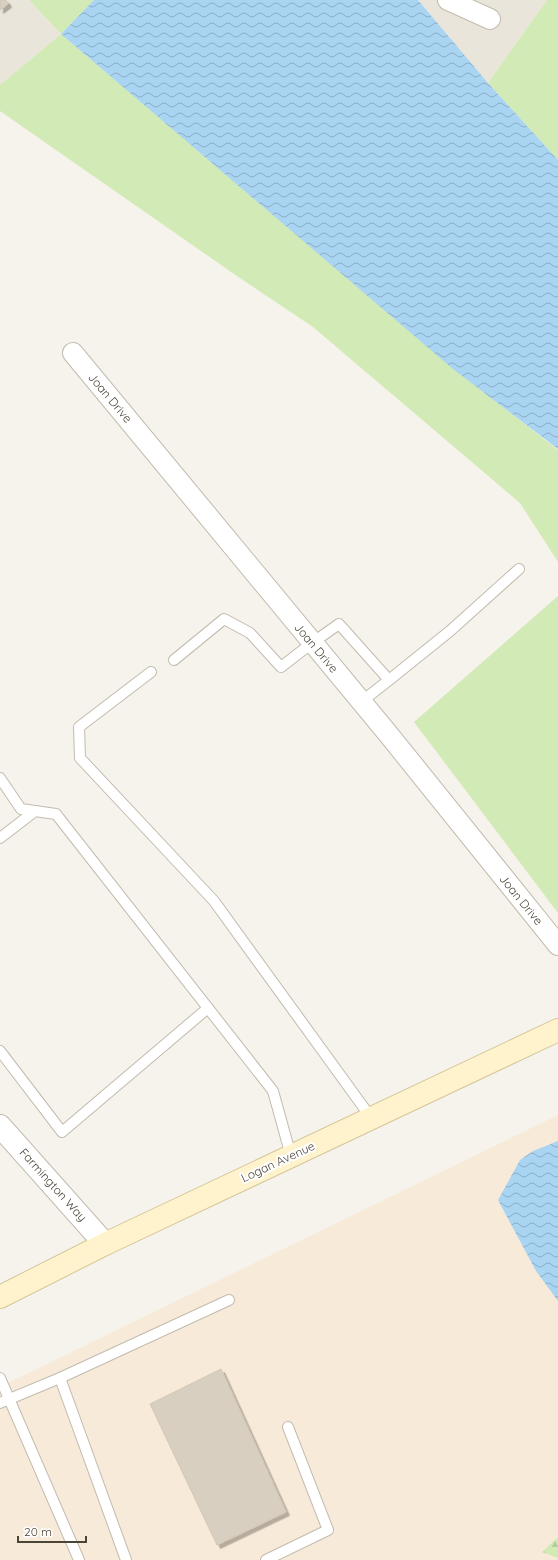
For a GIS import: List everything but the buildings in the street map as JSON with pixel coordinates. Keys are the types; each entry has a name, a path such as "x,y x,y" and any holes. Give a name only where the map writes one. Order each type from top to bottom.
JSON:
{"main road":[{"name":"Logan Avenue","path":"0,1297 106,1244 558,1030"}],"street":[{"path":"448,0 490,19"},
{"name":"Joan Drive","path":"73,353 361,702 558,946"},
{"name":"Farmington Way","path":"0,1126 106,1244"}],"lane":[{"path":"361,702 450,631 519,569"},
{"path":"174,660 224,620 250,633 281,667 339,624 389,680"},
{"path":"151,672 79,727 80,758 214,901 372,1118"},
{"path":"0,778 21,809 56,814 273,1091 291,1156"},
{"path":"0,838 35,811"},
{"path":"0,1051 62,1132 208,1008"},
{"path":"4,1401 60,1378 229,1300"},
{"path":"0,1378 4,1401 79,1560"},
{"path":"60,1378 126,1560"},
{"path":"266,1560 328,1530 288,1428"}],"shaded area":[{"path":"0,0 29,0 61,34 0,85"},
{"path":"418,0 547,0 488,83"},
{"path":"558,1115 558,1560 0,1560 0,1387"}],"green space":[{"path":"29,0 94,0 61,34"},
{"path":"547,0 558,0 558,160 488,83"},
{"path":"61,34 449,365 558,450 558,562 520,503 313,327 234,274 0,111 0,85"},
{"path":"558,596 558,913 414,722"},
{"path":"558,1537 558,1558 542,1552"}],"water":[{"path":"94,0 418,0 488,83 558,160 558,449 453,369 61,34"},
{"path":"558,1141 558,1301 536,1271 498,1200 520,1160 533,1151"}]}
